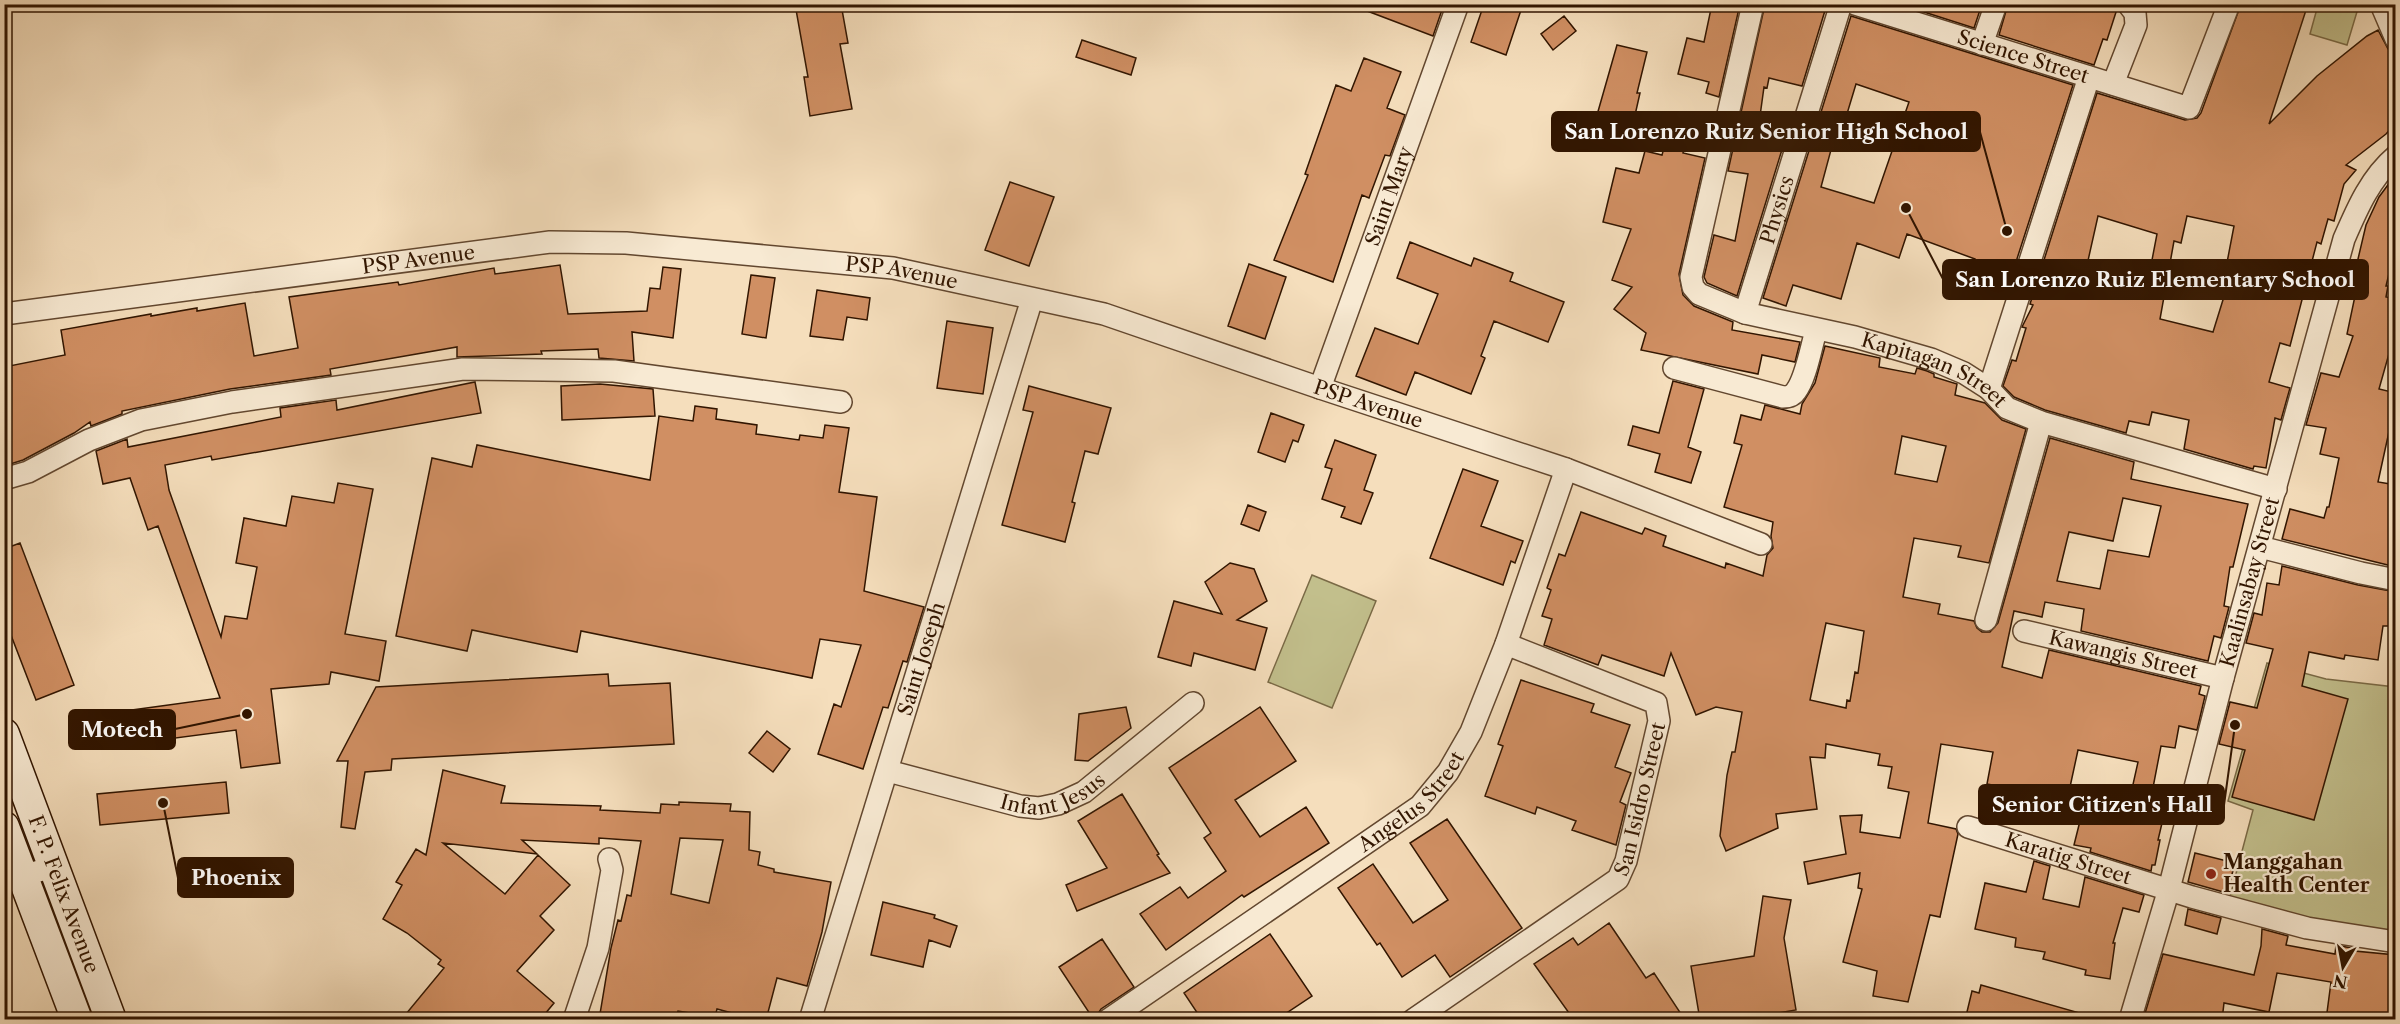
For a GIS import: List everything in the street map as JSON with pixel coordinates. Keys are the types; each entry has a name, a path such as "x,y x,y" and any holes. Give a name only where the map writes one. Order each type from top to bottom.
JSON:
{"main road":[{"name":"F. P. Felix Avenue","path":"4,734 111,1020"},
{"name":"F. P. Felix Avenue","path":"4,827 13,878 76,1020"}],"street":[{"name":"Saint Mary","path":"1320,388 1458,4"},
{"name":"Kapitagan Street","path":"1753,4 1691,277 1693,287 1699,294 1745,313 1816,331 1855,337 1931,359 1964,373 1989,389 2007,408 2041,422 2276,489"},
{"name":"Physics","path":"1745,313 1841,4"},
{"name":"Science Street","path":"1855,4 2189,108 2229,4"},
{"path":"1982,44 1996,4"},
{"path":"2113,84 2136,25 2135,13 2128,4"},
{"path":"2381,4 2396,39"},
{"path":"1989,389 2089,77"},
{"name":"Kaalinsabay Street","path":"2130,1020 2169,889 2223,678 2343,239 2361,199 2396,156"},
{"name":"PSP Avenue","path":"4,314 550,242 626,243 893,268 1104,314 1566,469 1761,544"},
{"name":"Saint Joseph","path":"810,1020 1032,299"},
{"path":"1674,368 1783,398 1796,391 1816,331"},
{"path":"4,479 28,472 89,440 141,420 232,402 463,369 614,371 841,402"},
{"path":"1986,620 2041,422"},
{"name":"Angelus Street","path":"1108,1020 1420,806 1448,772 1471,732 1506,644 1566,469"},
{"path":"2260,548 2396,580"},
{"name":"Kawangis Street","path":"2024,631 2223,678"},
{"name":"San Isidro Street","path":"1413,1020 1618,879 1626,861 1659,721 1656,703 1506,644"},
{"name":"Infant Jesus","path":"888,771 1020,806 1039,808 1058,804 1084,792 1193,703"},
{"name":"Karatig Street","path":"1968,827 2169,889 2307,928 2396,942"},
{"path":"574,1020 598,948 612,870 609,859"},
{"path":"13,878 53,867"}],"shaded area":[{"path":"2318,5 2359,5 2347,45 2310,34"},
{"path":"1312,575 1376,601 1332,708 1268,682"},
{"path":"2267,663 2326,679 2395,687 2395,933 2313,924 2229,900 2253,810 2228,801"}],"building":[{"path":"795,4 841,4 848,43 840,44 852,109 810,116 804,77 808,77"},
{"path":"1355,4 1444,4 1433,36 1354,6"},
{"path":"1484,4 1523,4 1506,55 1471,42"},
{"path":"1712,4 1740,4 1719,97 1706,93 1709,82 1678,74 1687,38 1704,42"},
{"path":"1765,4 1827,4 1802,86 1769,78 1767,88 1764,87 1757,138 1784,143 1737,296 1707,283 1704,277 1714,235 1735,241 1748,174 1728,171"},
{"path":"1899,4 1982,4 1974,28"},
{"path":"2008,4 2115,4 2117,9 2107,40 2103,39 2094,65 1999,35"},
{"path":"2241,4 2308,4 2269,124 2317,76 2367,36 2378,30 2388,49 2396,52 2396,123 2386,134 2346,165 2356,170 2344,184 2334,221 2328,219 2321,244 2317,242 2290,346 2280,343 2269,382 2290,388 2281,420 2275,418 2266,468 2254,466 2253,469 2184,449 2189,420 2152,412 2149,425 2129,421 2126,433 2045,410 2014,397 2003,386 2012,360 2016,361 2026,328 2022,327 2033,305 2030,304 2097,93 2185,120 2197,118 2201,113","holes":["2098,216 2157,234 2147,286 2085,274","2187,216 2234,226 2225,273 2231,274 2213,332 2160,319 2174,241 2181,243"]},
{"path":"1564,16 1576,31 1553,50 1541,34"},
{"path":"1851,16 2073,85 2005,296 1967,284 1975,259 1907,234 1899,258 1857,243 1841,299 1793,285 1786,306 1763,298","holes":["1856,84 1909,102 1874,203 1821,187 1832,146 1837,147"]},
{"path":"1082,40 1136,58 1131,75 1076,57"},
{"path":"1617,45 1647,52 1637,93 1640,93 1633,124 1597,115"},
{"path":"1364,58 1401,72 1387,108 1405,115 1390,156 1385,155 1369,198 1362,195 1333,282 1274,260 1308,175 1305,174 1336,85 1351,91"},
{"path":"1665,144 1684,148 1683,153 1705,158 1679,274 1683,295 1694,306 1733,322 1732,330 1800,342 1795,362 1762,355 1758,374 1641,350 1646,333 1614,309 1632,287 1612,280 1631,229 1603,222 1616,168 1639,173 1645,151 1662,155"},
{"path":"2396,174 2396,245 2386,286 2388,286 2386,297 2396,299 2396,329 2379,389 2396,393 2396,429 2390,427 2378,482 2396,485 2396,505 2391,537 2396,538 2396,567 2282,539 2290,509 2324,518 2327,507 2329,507 2339,458 2320,454 2326,428 2306,425 2321,373 2339,377 2353,336 2347,334 2359,277 2354,276 2366,225 2379,197"},
{"path":"1010,182 1054,197 1029,266 985,250"},
{"path":"1410,242 1471,266 1474,258 1513,273 1510,281 1564,302 1548,342 1494,321 1481,356 1485,358 1471,394 1415,372 1406,395 1356,376 1375,328 1418,344 1438,294 1397,278"},
{"path":"1249,264 1286,277 1265,339 1228,326"},
{"path":"560,265 568,314 647,311 650,288 660,289 663,267 681,269 673,338 632,332 634,361 599,358 598,349 541,351 542,354 457,357 457,347 330,369 331,375 230,389 122,411 122,414 91,426 90,422 23,460 4,466 4,367 65,355 61,330 151,314 151,316 197,308 197,311 245,303 254,356 298,348 289,297 398,282 399,285 494,268 495,274"},
{"path":"751,275 775,278 766,338 742,334"},
{"path":"817,290 870,298 867,320 847,317 843,340 810,336"},
{"path":"947,321 993,328 983,394 937,388"},
{"path":"1825,346 1880,358 1879,367 1915,374 1917,368 1927,371 1934,374 1934,377 1957,384 1955,395 1985,403 2002,420 2026,429 1989,563 1958,557 1961,546 1914,538 1903,597 1940,604 1938,614 1974,621 1982,632 1990,632 1998,623 2050,438 2134,462 2131,479 2248,504 2233,567 2230,567 2224,606 2229,607 2221,638 2214,636 2208,661 2081,631 2084,609 2045,602 2042,617 2014,611 2002,667 2042,678 2049,650 2201,686 2199,694 2205,696 2197,730 2179,726 2175,748 2161,746 2151,798 2167,802 2155,865 2152,865 2151,871 2090,852 2091,848 2074,845 2082,813 2022,801 2024,791 1987,784 1993,752 1941,744 1928,823 1956,829 1958,834 1940,917 1930,915 1908,1002 1873,996 1877,971 1843,962 1862,889 1858,888 1860,873 1808,884 1804,862 1846,854 1840,816 1862,815 1860,832 1900,838 1909,792 1888,788 1892,767 1878,765 1880,754 1826,744 1825,758 1810,757 1817,809 1776,814 1778,828 1726,851 1720,836 1727,775 1732,752 1735,752 1742,712 1716,707 1696,715 1671,653 1664,676 1602,655 1598,665 1544,645 1552,619 1542,616 1551,590 1547,588 1559,554 1565,556 1581,512 1642,534 1645,528 1666,536 1663,546 1725,568 1726,563 1763,576 1767,555 1773,548 1771,536 1773,522 1724,507 1742,445 1734,443 1741,415 1761,420 1765,405 1800,414 1802,404 1815,383","holes":["1902,436 1946,446 1937,482 1895,474","2123,498 2161,506 2149,557 2108,550 2100,589 2057,581 2069,532 2113,541","1826,623 1864,631 1858,673 1855,672 1850,701 1847,700 1846,708 1810,700","2078,750 2138,762 2130,798 2070,787"]},
{"path":"1673,381 1704,389 1688,447 1701,452 1691,483 1655,472 1660,454 1628,445 1633,426 1659,433"},
{"path":"475,382 481,413 212,460 211,456 165,465 169,490 221,637 225,616 247,619 257,567 236,563 244,518 286,526 292,496 334,503 338,483 373,489 345,634 386,641 379,681 331,672 329,684 271,689 280,763 241,768 236,730 107,747 103,714 220,698 158,526 148,530 130,478 103,484 96,451 127,439 128,447 281,417 280,408 336,400 337,410"},
{"path":"600,384 653,389 655,416 562,420 561,386"},
{"path":"1029,386 1111,408 1098,454 1085,451 1065,542 1002,525 1033,412 1023,410"},
{"path":"695,406 717,409 716,419 757,425 756,434 799,440 800,435 823,438 825,425 849,428 839,492 877,497 864,591 924,607 907,662 903,661 888,708 883,707 863,769 818,754 834,704 841,707 861,645 820,639 812,678 581,631 577,652 472,630 467,651 396,636 432,458 472,467 477,445 650,480 659,416 693,421"},
{"path":"1271,413 1304,425 1298,442 1293,440 1285,462 1258,452"},
{"path":"1335,440 1376,455 1364,490 1373,493 1361,524 1341,517 1345,507 1322,499 1332,469 1325,467"},
{"path":"1463,469 1498,481 1481,526 1523,541 1515,563 1511,561 1503,585 1430,558"},
{"path":"1248,505 1266,512 1259,531 1241,524"},
{"path":"20,543 74,685 36,700 4,617 4,549"},
{"path":"1230,563 1254,569 1267,601 1237,620 1267,628 1255,670 1194,653 1191,666 1158,657 1174,601 1222,614 1205,582"},
{"path":"2282,566 2396,592 2396,626 2383,626 2378,660 2345,655 2344,659 2309,652 2302,686 2348,699 2314,820 2232,797 2245,750 2219,744 2230,702 2257,708 2273,649 2246,643 2254,613 2262,615 2267,583 2279,585"},
{"path":"608,674 609,686 670,683 674,744 392,759 391,770 365,772 355,829 341,827 348,761 337,761 376,687"},
{"path":"1521,680 1594,704 1591,712 1630,725 1615,767 1631,773 1620,802 1626,805 1616,845 1572,830 1576,821 1537,807 1535,814 1485,796 1503,746 1498,744"},
{"path":"1126,707 1131,728 1088,761 1075,760 1079,714"},
{"path":"1260,707 1296,761 1235,800 1260,837 1306,807 1329,843 1244,897 1242,895 1166,950 1140,914 1180,887 1188,898 1226,871 1204,838 1211,833 1169,768"},
{"path":"767,731 790,749 773,772 749,753"},
{"path":"443,770 505,786 501,803 601,806 600,810 660,813 661,804 679,805 679,802 731,804 730,811 750,812 749,850 760,852 758,865 774,869 774,872 831,882 822,932 807,986 777,978 766,1020 717,1009 715,1017 678,1011 675,1020 599,1020 611,948 627,895 631,896 641,841 599,838 599,844 522,840 537,854 443,843 505,894 538,855 570,885 540,916 554,930 517,971 554,1003 540,1020 401,1020 444,968 438,964 441,960 407,933 383,919 402,885 396,882 416,849 426,855","holes":["680,838 723,840 709,903 671,894"]},
{"path":"226,782 229,813 100,825 97,794"},
{"path":"1122,794 1170,873 1077,911 1066,885 1107,868 1078,821"},
{"path":"1447,819 1522,928 1450,977 1435,955 1402,977 1380,943 1377,945 1338,888 1373,864 1413,923 1448,900 1410,843"},
{"name":"Manggahan Health Center","path":"2195,853 2235,863 2227,893 2188,882"},
{"path":"2034,861 2050,866 2043,899 2079,907 2085,877 2144,895 2139,912 2123,908 2113,943 2115,943 2110,979 2085,975 2086,970 2043,959 2045,952 2015,947 2016,938 1975,929 1985,883 2026,892"},
{"path":"1763,896 1791,900 1784,938 1796,1010 1736,1020 1700,1020 1691,966 1754,956"},
{"path":"883,902 935,915 934,918 957,926 950,947 929,940 923,967 871,955"},
{"path":"2188,909 2221,918 2217,934 2185,925"},
{"path":"1609,923 1646,978 1654,973 1685,1020 1574,1020 1534,964 1573,938 1578,945"},
{"path":"2262,929 2288,936 2286,945 2335,954 2336,945 2356,949 2355,951 2396,955 2396,1020 2326,1020 2331,982 2277,973 2269,1012 2224,1003 2222,1020 2143,1020 2163,954 2254,975 2261,946"},
{"path":"1270,934 1312,996 1276,1020 1202,1020 1184,993"},
{"path":"1102,939 1134,987 1101,1009 1094,1020 1059,967"},
{"path":"1981,985 2083,1014 2083,1020 1979,1020 1966,1016 1972,991 1979,993"}],"place":[{"name":"San Lorenzo Ruiz Elementary School","path":"1906,208"},
{"name":"San Lorenzo Ruiz Senior High School","path":"2007,231"},
{"name":"Motech","path":"247,714"},
{"name":"Senior Citizen's Hall","path":"2235,725"},
{"name":"Phoenix","path":"163,803"},
{"name":"Manggahan Health Center","path":"2211,874"}]}
